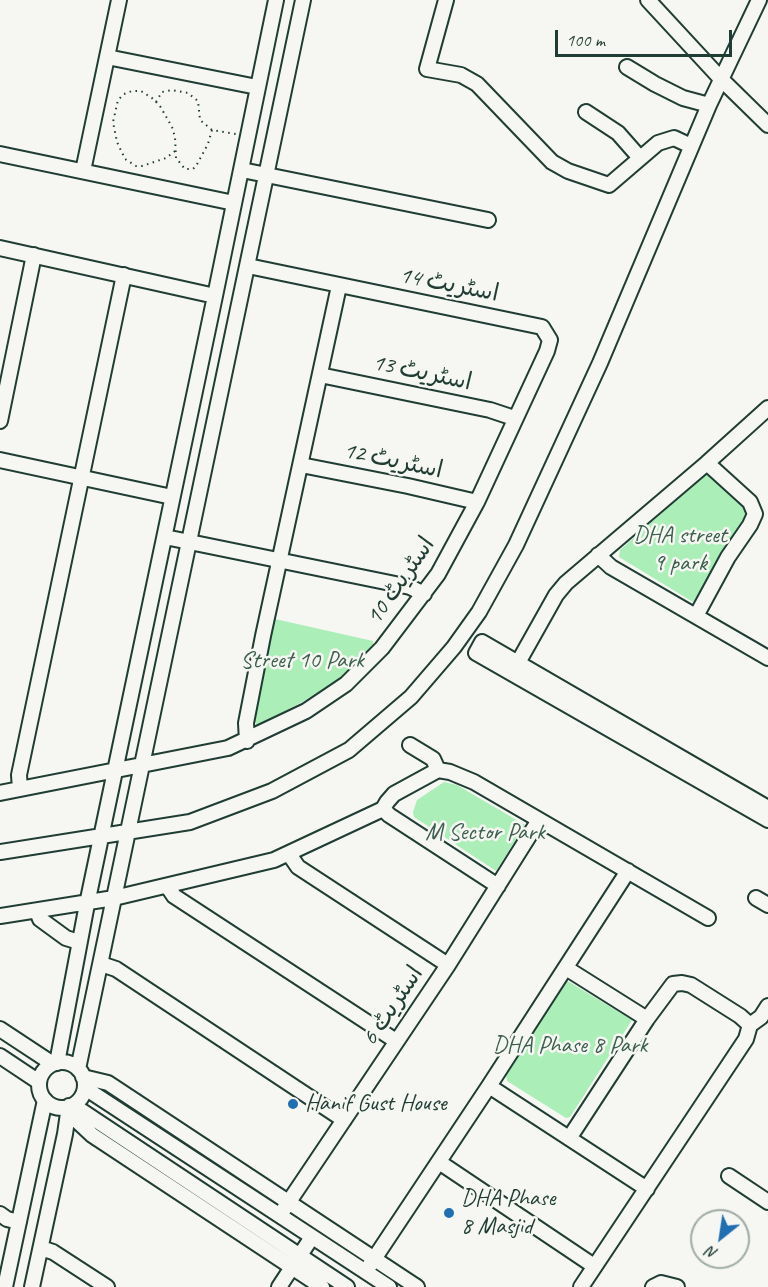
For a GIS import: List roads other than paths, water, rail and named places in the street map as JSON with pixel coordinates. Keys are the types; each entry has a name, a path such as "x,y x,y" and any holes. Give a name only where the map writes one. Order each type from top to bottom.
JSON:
{"street":[{"path":"83,171 120,0"},
{"path":"276,0 55,1063 44,1071 39,1082 40,1091 45,1100 58,1107 71,1106 80,1099 101,964 114,898 303,0"},
{"path":"446,0 427,69 460,75 477,84 552,162 568,171 609,185 658,142 674,138 691,146"},
{"path":"648,0 722,80 768,124"},
{"path":"0,852 190,822 262,795 349,750 411,697 479,612 516,545 600,363 709,105 759,0"},
{"path":"107,57 257,87"},
{"path":"627,67 683,98 709,105"},
{"path":"586,112 618,133 640,158"},
{"path":"0,154 234,203"},
{"path":"242,170 488,220"},
{"path":"0,248 215,296"},
{"path":"0,421 34,255"},
{"name":"اسٹریٹ 14","path":"248,266 532,324 542,327 547,333"},
{"path":"20,789 19,775 124,275"},
{"path":"247,741 246,723 339,286"},
{"name":"اسٹریٹ 10","path":"0,793 228,748 247,741 306,711 346,684 382,648 438,574 477,502 547,351 550,340 547,333"},
{"name":"اسٹریٹ 13","path":"320,375 490,410 514,418"},
{"path":"516,668 556,595 566,583 768,408"},
{"path":"0,460 172,497"},
{"path":"696,616 728,557 755,514 750,502 707,463"},
{"name":"اسٹریٹ 12","path":"301,465 477,502"},
{"path":"165,537 410,587 424,594"},
{"path":"598,555 611,567 768,658"},
{"path":"479,647 768,808"},
{"path":"516,668 768,820"},
{"path":"410,745 433,759 438,770"},
{"path":"0,916 76,903 87,904 244,868 289,854 383,809 394,794 438,770 450,772 474,782 708,918"},
{"path":"383,809 498,886"},
{"name":"اسٹریٹ 6","path":"280,1215 448,964 539,820"},
{"path":"289,854 298,867 448,964"},
{"path":"366,1271 628,871"},
{"path":"168,886 174,896 396,1041"},
{"path":"756,898 768,905"},
{"path":"37,911 40,918 66,938 79,942"},
{"path":"101,964 116,969 344,1120"},
{"path":"566,968 647,1019"},
{"path":"570,1137 647,1019 673,984 691,985 740,1016 750,1026"},
{"path":"581,1287 746,1039 750,1026 761,1017 768,1006"},
{"path":"0,1029 55,1063 68,1063 82,1078 312,1237 389,1287"},
{"path":"0,1056 39,1082"},
{"path":"82,1078 108,1083 417,1287"},
{"path":"489,1086 646,1189"},
{"path":"7,1286 18,1222 45,1100"},
{"path":"32,1287 71,1106"},
{"path":"71,1106 76,1120 92,1135 296,1262 347,1287"},
{"path":"439,1162 594,1266"},
{"path":"729,1176 768,1202"},
{"path":"0,1214 18,1222"},
{"path":"279,1287 312,1237"},
{"path":"41,1248 53,1252 107,1287"},
{"path":"296,1262 322,1287"},
{"path":"653,1287 661,1283 677,1287"}],"place":[{"name":"Hanif Gust House","path":"293,1104"},
{"name":"DHA Phase 8 Masjid","path":"449,1213"}],"park label":[{"name":"DHA street 9 park","path":"680,550"},
{"name":"Street 10 Park","path":"302,661"},
{"name":"M Sector Park","path":"485,833"},
{"name":"DHA Phase 8 Park","path":"570,1046"}]}
